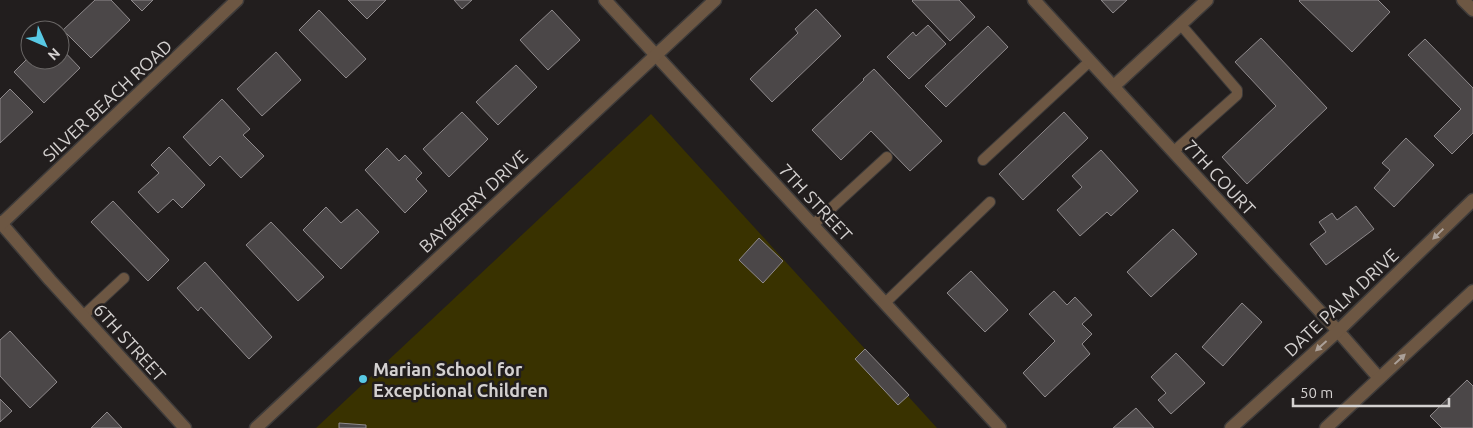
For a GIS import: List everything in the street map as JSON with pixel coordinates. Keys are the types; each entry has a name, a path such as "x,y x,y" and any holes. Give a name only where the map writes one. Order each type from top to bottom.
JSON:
{"street":[{"name":"SILVER BEACH ROAD","path":"0,223 237,0"},
{"name":"7TH STREET","path":"605,0 1000,428"},
{"name":"BAYBERRY DRIVE","path":"256,428 715,0"},
{"name":"7TH COURT","path":"1034,0 1379,378"},
{"path":"1114,86 1207,0"},
{"path":"1463,0 1473,10"},
{"name":"DATE PALM DRIVE","path":"1231,428 1338,331 1473,200"},
{"name":"6TH STREET","path":"0,223 184,428"},
{"path":"1326,428 1473,291"}],"lane":[{"path":"1174,152 1237,95 1237,90 1180,25"},
{"path":"982,160 1090,61"},
{"path":"813,225 887,157"},
{"path":"885,302 990,202"},
{"path":"83,316 124,278"}],"shaded area":[{"path":"651,114 937,428 316,428"}],"building":[{"path":"95,0 111,0 130,20 91,58 70,37 70,23"},
{"path":"131,0 153,0 142,11"},
{"path":"348,0 386,0 367,19"},
{"path":"454,0 472,0 462,9"},
{"path":"913,0 959,0 975,17 950,41"},
{"path":"1101,0 1127,0 1113,13"},
{"path":"1300,0 1378,0 1390,12 1352,52"},
{"path":"816,9 841,36 772,102 750,79 798,33 795,29"},
{"path":"319,10 366,59 346,78 299,30"},
{"path":"552,10 580,40 548,70 520,40"},
{"path":"928,25 946,44 909,79 887,57 913,32 916,36"},
{"path":"988,26 1008,47 946,107 925,86"},
{"path":"1261,38 1327,108 1247,184 1222,157 1276,106 1235,62"},
{"path":"1425,39 1473,88 1473,133 1452,154 1434,136 1461,109 1408,55"},
{"path":"276,52 301,80 262,116 237,89"},
{"path":"70,58 80,68 44,103 14,72 20,66 20,70 70,70"},
{"path":"516,65 537,87 498,125 476,102"},
{"path":"874,69 942,141 910,171 871,131 841,160 812,130"},
{"path":"10,89 33,112 0,143 0,99"},
{"path":"222,99 250,129 243,135 264,156 241,178 220,156 210,166 183,137"},
{"path":"462,112 488,139 449,177 423,149"},
{"path":"1064,112 1088,138 1023,200 999,174"},
{"path":"1406,138 1434,165 1394,207 1374,188 1390,170 1382,163"},
{"path":"169,147 205,185 182,208 173,199 158,213 138,192 159,173 151,165"},
{"path":"387,148 399,161 405,155 422,173 416,179 427,191 405,213 365,170"},
{"path":"1101,150 1138,191 1111,216 1107,212 1080,236 1057,210 1082,187 1072,176"},
{"path":"113,201 169,260 148,281 91,222"},
{"path":"1356,206 1374,229 1326,265 1310,244 1326,232 1319,222 1332,213 1337,220"},
{"path":"326,207 341,223 357,209 379,232 341,269 303,230"},
{"path":"271,222 324,277 298,301 246,245"},
{"path":"1173,229 1197,254 1151,297 1127,272"},
{"path":"759,238 783,261 763,283 739,260"},
{"path":"205,262 272,337 249,359 201,307 198,311 177,288"},
{"path":"971,271 1008,310 985,332 947,293"},
{"path":"1054,291 1067,305 1075,297 1092,315 1082,324 1092,334 1082,344 1090,354 1045,397 1023,373 1055,341 1029,314"},
{"path":"1242,303 1262,322 1223,366 1202,347"},
{"path":"10,331 57,382 30,408 0,376 0,340"},
{"path":"865,349 909,395 898,405 855,359"},
{"path":"1176,353 1205,383 1171,414 1158,400 1166,393 1151,377"},
{"path":"1467,380 1473,386 1473,428 1442,428 1430,416"},
{"path":"0,399 12,411 0,422"},
{"path":"1136,408 1154,428 1113,428"},
{"path":"107,412 122,428 91,428"},
{"path":"339,423 366,425 366,428 339,428"}],"place":[{"name":"Marian School for Exceptional Children","path":"363,379"}]}
